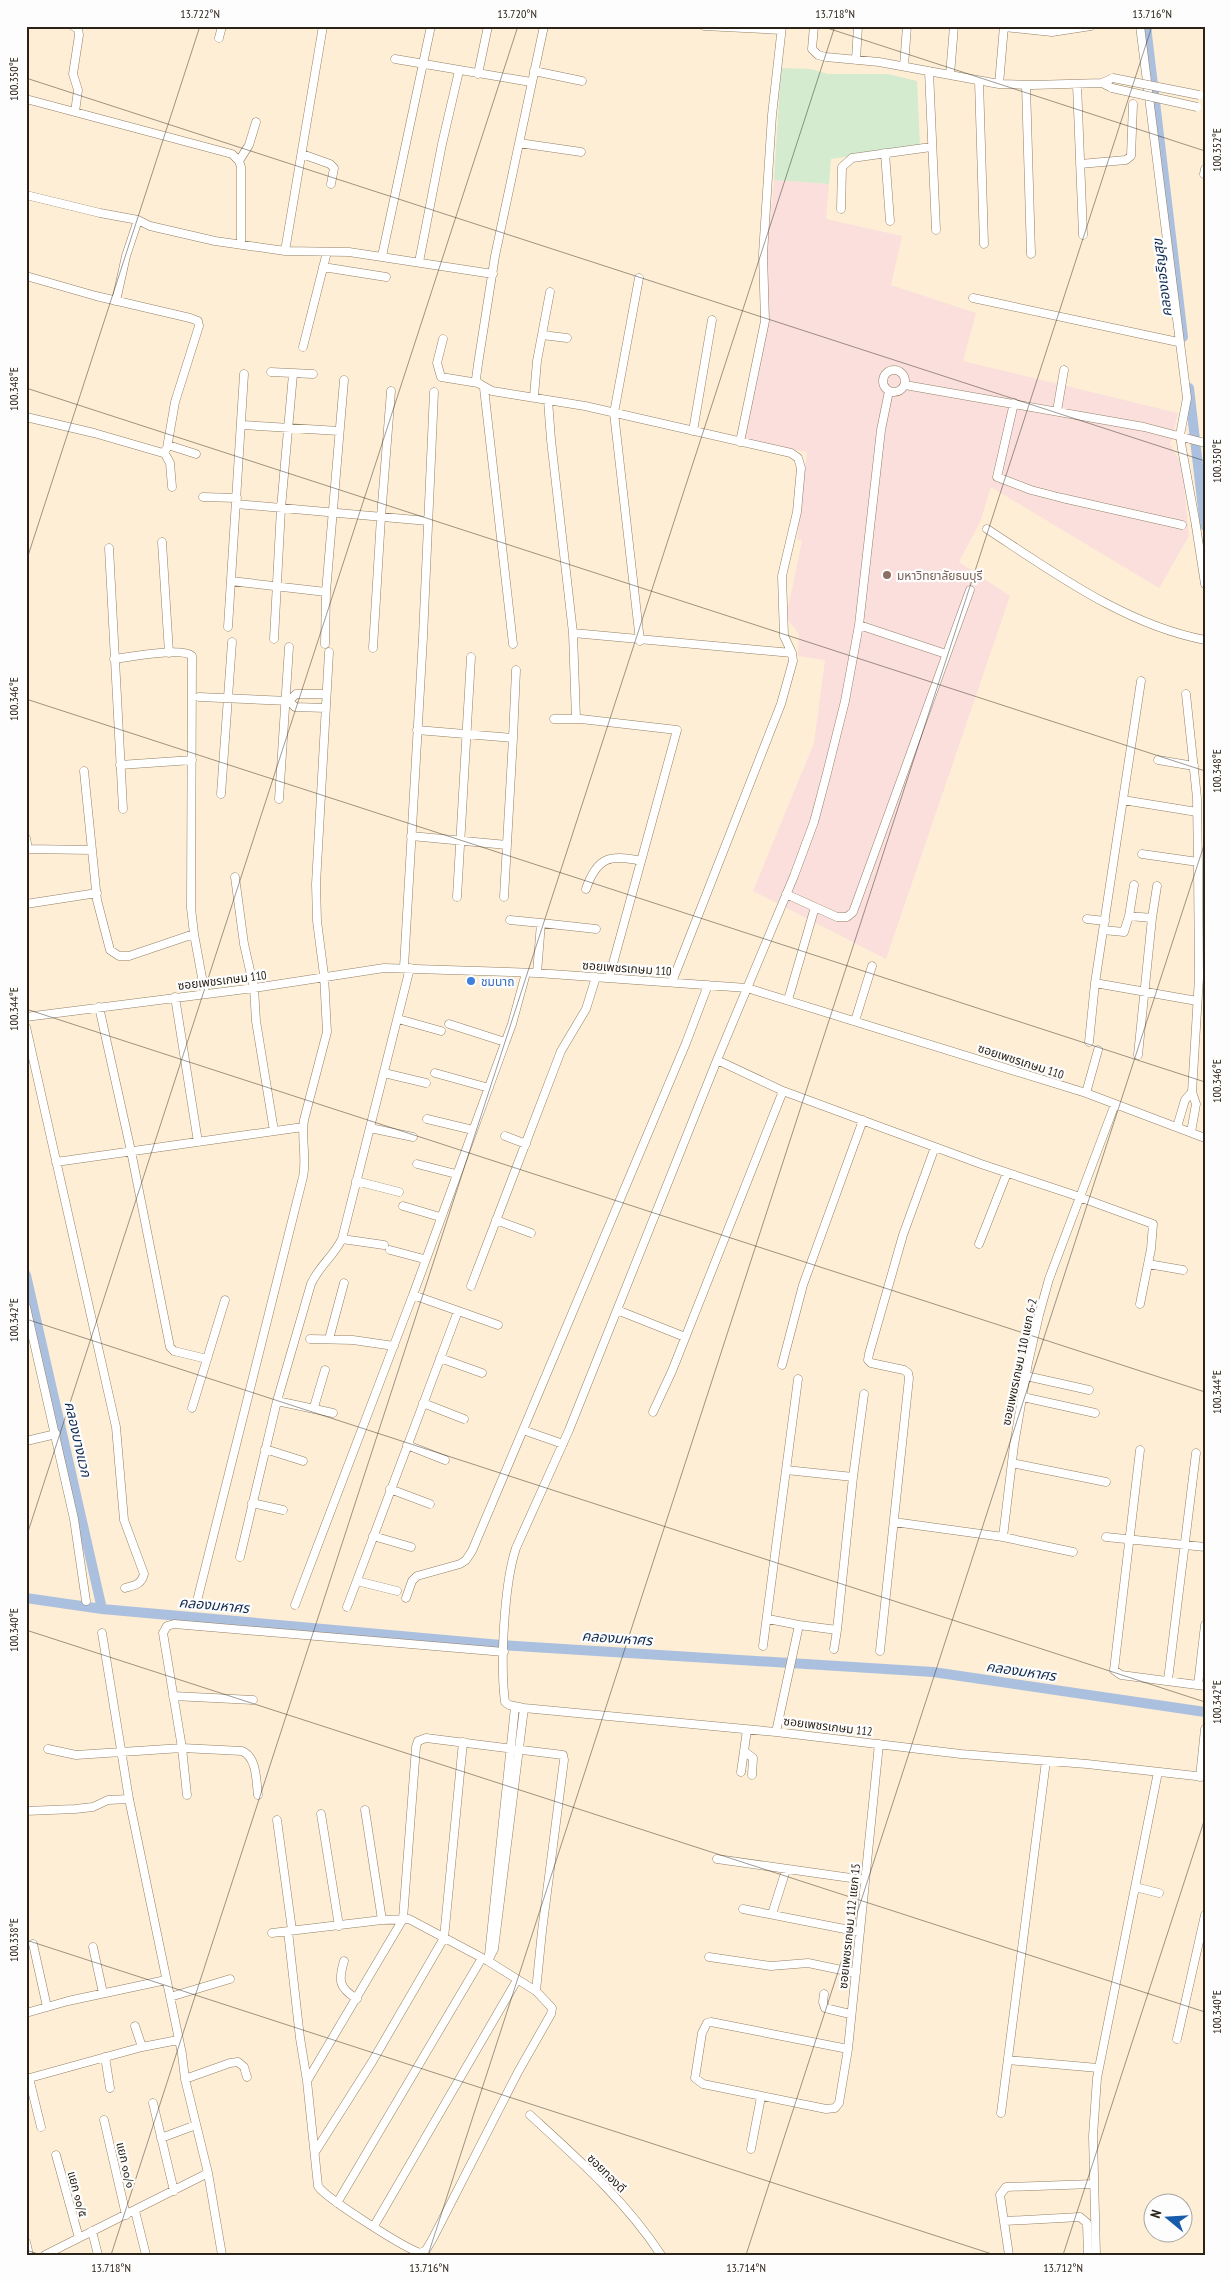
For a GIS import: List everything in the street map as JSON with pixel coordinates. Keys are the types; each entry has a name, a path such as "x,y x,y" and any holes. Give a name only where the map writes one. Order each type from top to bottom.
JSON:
{"street":[{"path":"219,38 222,26"},
{"path":"285,251 323,26"},
{"path":"382,256 431,26"},
{"path":"478,74 488,26"},
{"path":"513,644 481,386 477,372 493,274 544,26"},
{"path":"704,26 782,28 772,115 764,254 765,321 740,442"},
{"path":"814,26 812,49 818,55 904,66 999,84 1102,83 1113,78 1202,97"},
{"path":"856,60 858,26"},
{"path":"904,66 907,26"},
{"path":"950,75 954,26"},
{"path":"999,84 1004,27 1046,32 1059,28 1091,26"},
{"path":"1140,26 1178,342 1187,398 1183,436 1205,584"},
{"path":"74,112 78,90 73,74 79,35 76,27"},
{"path":"395,59 531,82"},
{"path":"419,262 442,144 459,71"},
{"path":"534,71 582,81"},
{"path":"929,71 936,230"},
{"path":"979,80 984,244"},
{"path":"1102,83 1112,88 1201,107"},
{"path":"1077,84 1083,235"},
{"path":"1026,85 1031,254"},
{"path":"26,99 232,154 239,161 241,167 242,244"},
{"path":"1080,164 1126,160 1131,156 1133,104"},
{"path":"239,161 249,145 256,122"},
{"path":"519,143 581,152"},
{"path":"842,209 842,167 846,162 852,158 931,147"},
{"path":"885,153 890,222"},
{"path":"302,154 330,164 334,168 331,184"},
{"path":"26,195 138,220 150,226 215,241 285,251 349,252 493,274"},
{"path":"116,301 126,256 138,220"},
{"path":"303,347 327,252"},
{"path":"323,267 386,277"},
{"path":"26,276 198,321 199,326 176,402 166,448 170,463 172,486"},
{"path":"640,278 614,413 640,640"},
{"path":"534,396 550,292"},
{"path":"973,298 1178,342"},
{"path":"693,431 712,320"},
{"path":"542,335 567,338"},
{"path":"443,339 437,363 441,377 614,413 791,453 801,463 797,512 782,576 784,636 792,653 792,671 781,704 672,982"},
{"path":"486,1958 515,1707 505,1702 504,1649 512,1559 563,1444 814,822 845,701 859,625 882,430 889,391 883,381 889,371 898,370 906,381 905,385 898,392 889,391"},
{"path":"1056,411 1064,370"},
{"path":"271,372 314,374"},
{"path":"228,628 244,374"},
{"path":"274,638 281,508 293,374"},
{"path":"325,644 326,592 344,380"},
{"path":"905,385 1056,411 1183,436 1205,443"},
{"path":"373,648 380,517 392,391"},
{"path":"240,1557 277,1401 311,1284 317,1270 331,1258 342,1240 398,1019 408,967 411,836 434,392"},
{"path":"548,400 573,633 576,719"},
{"path":"1014,403 997,477 1031,490 1182,525"},
{"path":"26,417 94,433 155,452 166,448 196,454"},
{"path":"242,425 339,431"},
{"path":"203,497 281,508 428,521"},
{"path":"987,529 1114,608 1150,625 1205,640"},
{"path":"162,542 169,653"},
{"path":"109,548 123,809"},
{"path":"230,581 326,592"},
{"path":"786,894 837,917 847,917 853,912 970,590"},
{"path":"859,625 946,654"},
{"path":"573,633 792,653"},
{"path":"222,794 232,642"},
{"path":"279,799 289,647"},
{"path":"114,659 186,652 192,656 190,870 194,934 205,994"},
{"path":"198,1597 303,1178 305,1166 303,1127 309,1093 326,1032 324,975 317,921 316,884 329,652"},
{"path":"457,897 471,658"},
{"path":"504,896 516,670"},
{"path":"1089,1042 1104,921 1141,681"},
{"path":"199,697 287,700 296,694 326,694"},
{"path":"1186,694 1194,766 1198,862 1197,1001 1192,1092 1196,1104 1191,1132"},
{"path":"287,700 295,707 326,708"},
{"path":"554,719 576,719 677,730 609,978"},
{"path":"417,730 513,738"},
{"path":"120,765 192,760"},
{"path":"1158,760 1194,766"},
{"path":"84,771 97,893 108,945 116,955 129,956 194,934"},
{"path":"1123,800 1197,812"},
{"path":"411,836 461,839 507,845"},
{"path":"26,838 27,849 92,850"},
{"path":"1142,854 1198,862"},
{"path":"586,889 590,876 606,859 616,856 641,860"},
{"path":"235,877 244,944 254,988 256,1021 274,1131"},
{"path":"1103,930 1124,932 1130,916 1134,885"},
{"path":"1138,1055 1143,993 1157,886"},
{"path":"26,904 97,893"},
{"path":"788,1000 815,907"},
{"path":"1130,916 1152,918"},
{"path":"1087,919 1104,921"},
{"path":"510,920 596,929"},
{"path":"537,973 541,923"},
{"path":"855,1021 872,966"},
{"name":"ซอยเพชรเกษม 110","path":"26,1017 254,988 324,975 408,967 526,972 747,988 1086,1093 1205,1138"},
{"path":"295,1605 394,1346 424,1259 489,1088 526,972"},
{"path":"472,1286 561,1051 586,1009 596,977"},
{"path":"1096,984 1197,1001"},
{"path":"406,1598 412,1581 417,1576 460,1564 469,1556 686,1043 708,985"},
{"path":"175,997 198,1142"},
{"path":"99,1007 131,1151 170,1347 174,1351 206,1359"},
{"path":"398,1019 441,1031"},
{"path":"449,1024 505,1042"},
{"path":"26,1026 116,1427 124,1520 144,1574 139,1584 125,1588"},
{"path":"1086,1093 1098,1050"},
{"path":"717,1060 784,1091 1007,1173 1153,1224 1154,1230 1140,1304"},
{"path":"384,1073 426,1083"},
{"path":"435,1073 489,1088"},
{"path":"653,1412 685,1338 784,1091"},
{"path":"1177,1127 1185,1100 1192,1092"},
{"name":"ซอยเพชรเกษม 110 แยก 6-2","path":"1002,1537 1026,1376 1039,1315 1049,1279 1114,1104"},
{"path":"427,1119 473,1130"},
{"path":"782,1365 802,1285 863,1120"},
{"path":"56,1162 303,1127"},
{"path":"370,1128 413,1137"},
{"path":"505,1136 526,1144"},
{"path":"880,1651 909,1378 908,1373 904,1370 871,1363 868,1360 903,1236 935,1147"},
{"path":"417,1164 456,1174"},
{"path":"978,1244 1007,1173"},
{"path":"356,1181 399,1192"},
{"path":"404,1206 440,1217"},
{"path":"496,1220 531,1233"},
{"path":"342,1240 387,1247 424,1259"},
{"path":"1148,1264 1183,1270"},
{"path":"329,1339 344,1283"},
{"path":"412,1295 498,1325"},
{"path":"192,1408 225,1300"},
{"path":"26,1307 74,1519 86,1601"},
{"path":"617,1310 685,1338"},
{"path":"347,1607 458,1311"},
{"path":"310,1339 353,1340 394,1346"},
{"path":"440,1358 482,1373"},
{"path":"314,1407 325,1370"},
{"path":"1026,1376 1089,1390"},
{"path":"763,1646 798,1378"},
{"path":"834,1649 864,1394"},
{"path":"1023,1397 1095,1413"},
{"path":"277,1401 314,1407 333,1413"},
{"path":"423,1403 464,1419"},
{"path":"523,1430 563,1444"},
{"path":"26,1441 56,1434"},
{"path":"407,1445 446,1460"},
{"path":"265,1449 303,1461"},
{"path":"1140,1450 1114,1670 1121,1675 1201,1685 1205,1626"},
{"path":"1168,1680 1196,1453"},
{"path":"1012,1463 1106,1482"},
{"path":"786,1470 853,1477"},
{"path":"390,1490 430,1504"},
{"path":"252,1503 283,1510"},
{"path":"894,1522 1002,1537 1073,1552"},
{"path":"373,1536 411,1548"},
{"path":"1106,1537 1205,1547"},
{"path":"357,1582 397,1591"},
{"path":"768,1619 837,1630"},
{"path":"186,1795 182,1748 163,1633 167,1626 174,1624 504,1649"},
{"path":"776,1732 799,1624"},
{"path":"102,1633 124,1753 129,1799 145,1870 185,2080 208,2173 222,2255"},
{"path":"173,1696 253,1700"},
{"name":"ซอยเพชรเกษม 112","path":"515,1707 776,1732 961,1754 1203,1777"},
{"path":"337,2203 486,1958 494,1949 524,1708"},
{"path":"1203,1777 1205,1729"},
{"path":"741,1772 747,1730"},
{"path":"307,2081 403,1919 418,1741 426,1738 519,1748 563,1755 564,1760 536,1991"},
{"path":"315,2152 372,2062 444,1938 463,1742"},
{"name":"ซอยเพชรเกษม 112 แยก 15","path":"761,2097 826,2110 836,2108 839,2103 848,2049 850,2014 856,1973 879,1744"},
{"path":"48,1749 76,1755 147,1752 182,1748 242,1751 248,1753 252,1758 258,1795"},
{"path":"744,1750 753,1758 752,1775"},
{"path":"1002,2113 1046,1761"},
{"path":"1096,2255 1093,2136 1098,2068 1158,1772"},
{"path":"26,1811 93,1807 108,1800 129,1799"},
{"path":"366,1810 382,1920"},
{"path":"320,1814 338,1926"},
{"path":"272,1933 290,1930 382,1920 403,1919 415,1922 486,1958 536,1991 549,2002 552,2008 551,2014 518,2072 426,2250 421,2253 416,2252 337,2203 321,2192 318,2186 314,2166 315,2152 300,2038 290,1930 277,1820"},
{"path":"717,1859 864,1880"},
{"path":"772,1914 786,1870"},
{"path":"1135,1887 1159,1893"},
{"path":"743,1909 860,1932"},
{"path":"1178,2040 1205,1915"},
{"path":"33,1944 47,2007"},
{"path":"93,1947 103,1993"},
{"path":"709,1957 771,1966 808,1963 856,1973"},
{"path":"344,1961 340,1973 342,1986 346,1992 357,1999"},
{"path":"170,1996 230,1979"},
{"path":"26,2013 103,1993 166,1980"},
{"path":"374,2226 517,1980"},
{"path":"824,1994 822,2002 825,2008 850,2014"},
{"path":"751,2149 761,2097 703,2084 695,2078 702,2033 706,2023 719,2023 848,2049"},
{"path":"135,2026 142,2047"},
{"path":"42,2127 28,2079 142,2047 178,2040"},
{"path":"105,2058 110,2088"},
{"path":"1008,2060 1098,2068"},
{"path":"185,2080 230,2063 238,2062 244,2067 247,2076"},
{"path":"153,2104 174,2191"},
{"name":"ซอยทองดี","path":"530,2115 607,2188 646,2232 661,2255"},
{"name":"แยก ๑๐/๑","path":"104,2120 126,2215"},
{"path":"161,2138 196,2125"},
{"name":"แยก ๑๐/๕","path":"56,2155 79,2238"},
{"path":"44,2255 56,2252 92,2231 208,2173"},
{"path":"1010,2255 1000,2195 1006,2187 1094,2184"},
{"path":"135,2211 146,2255"},
{"path":"1005,2221 1080,2217 1087,2223 1088,2255"},
{"path":"92,2231 98,2255"},
{"path":"26,2242 29,2255"}],"shaded area":[{"name":"มหาวิทยาลัยธนบุรี","path":"774,180 829,184 826,219 902,236 891,285 976,313 963,361 1178,413 1170,444 1182,465 1189,536 1159,588 991,487 980,522 959,562 1010,596 886,959 753,891 814,743 825,660 798,656 799,634 786,618 802,541 797,540 807,452 743,440 766,317 767,254"}],"green space":[{"path":"781,68 811,69 828,74 888,74 917,81 920,146 831,159 829,184 774,180"}],"waterway":[{"name":"คลองเจริญสุข","path":"1146,26 1183,337"},
{"name":"คลองเจริญสุข","path":"1189,388 1205,526"},
{"name":"คลองบางแวก","path":"26,1275 102,1609"},
{"name":"คลองมหาศร","path":"26,1598 102,1609 501,1645 933,1672 1205,1712"}],"place":[{"name":"มหาวิทยาลัยธนบุรี","path":"887,575"},
{"name":"ชมนาถ","path":"471,981"}]}
